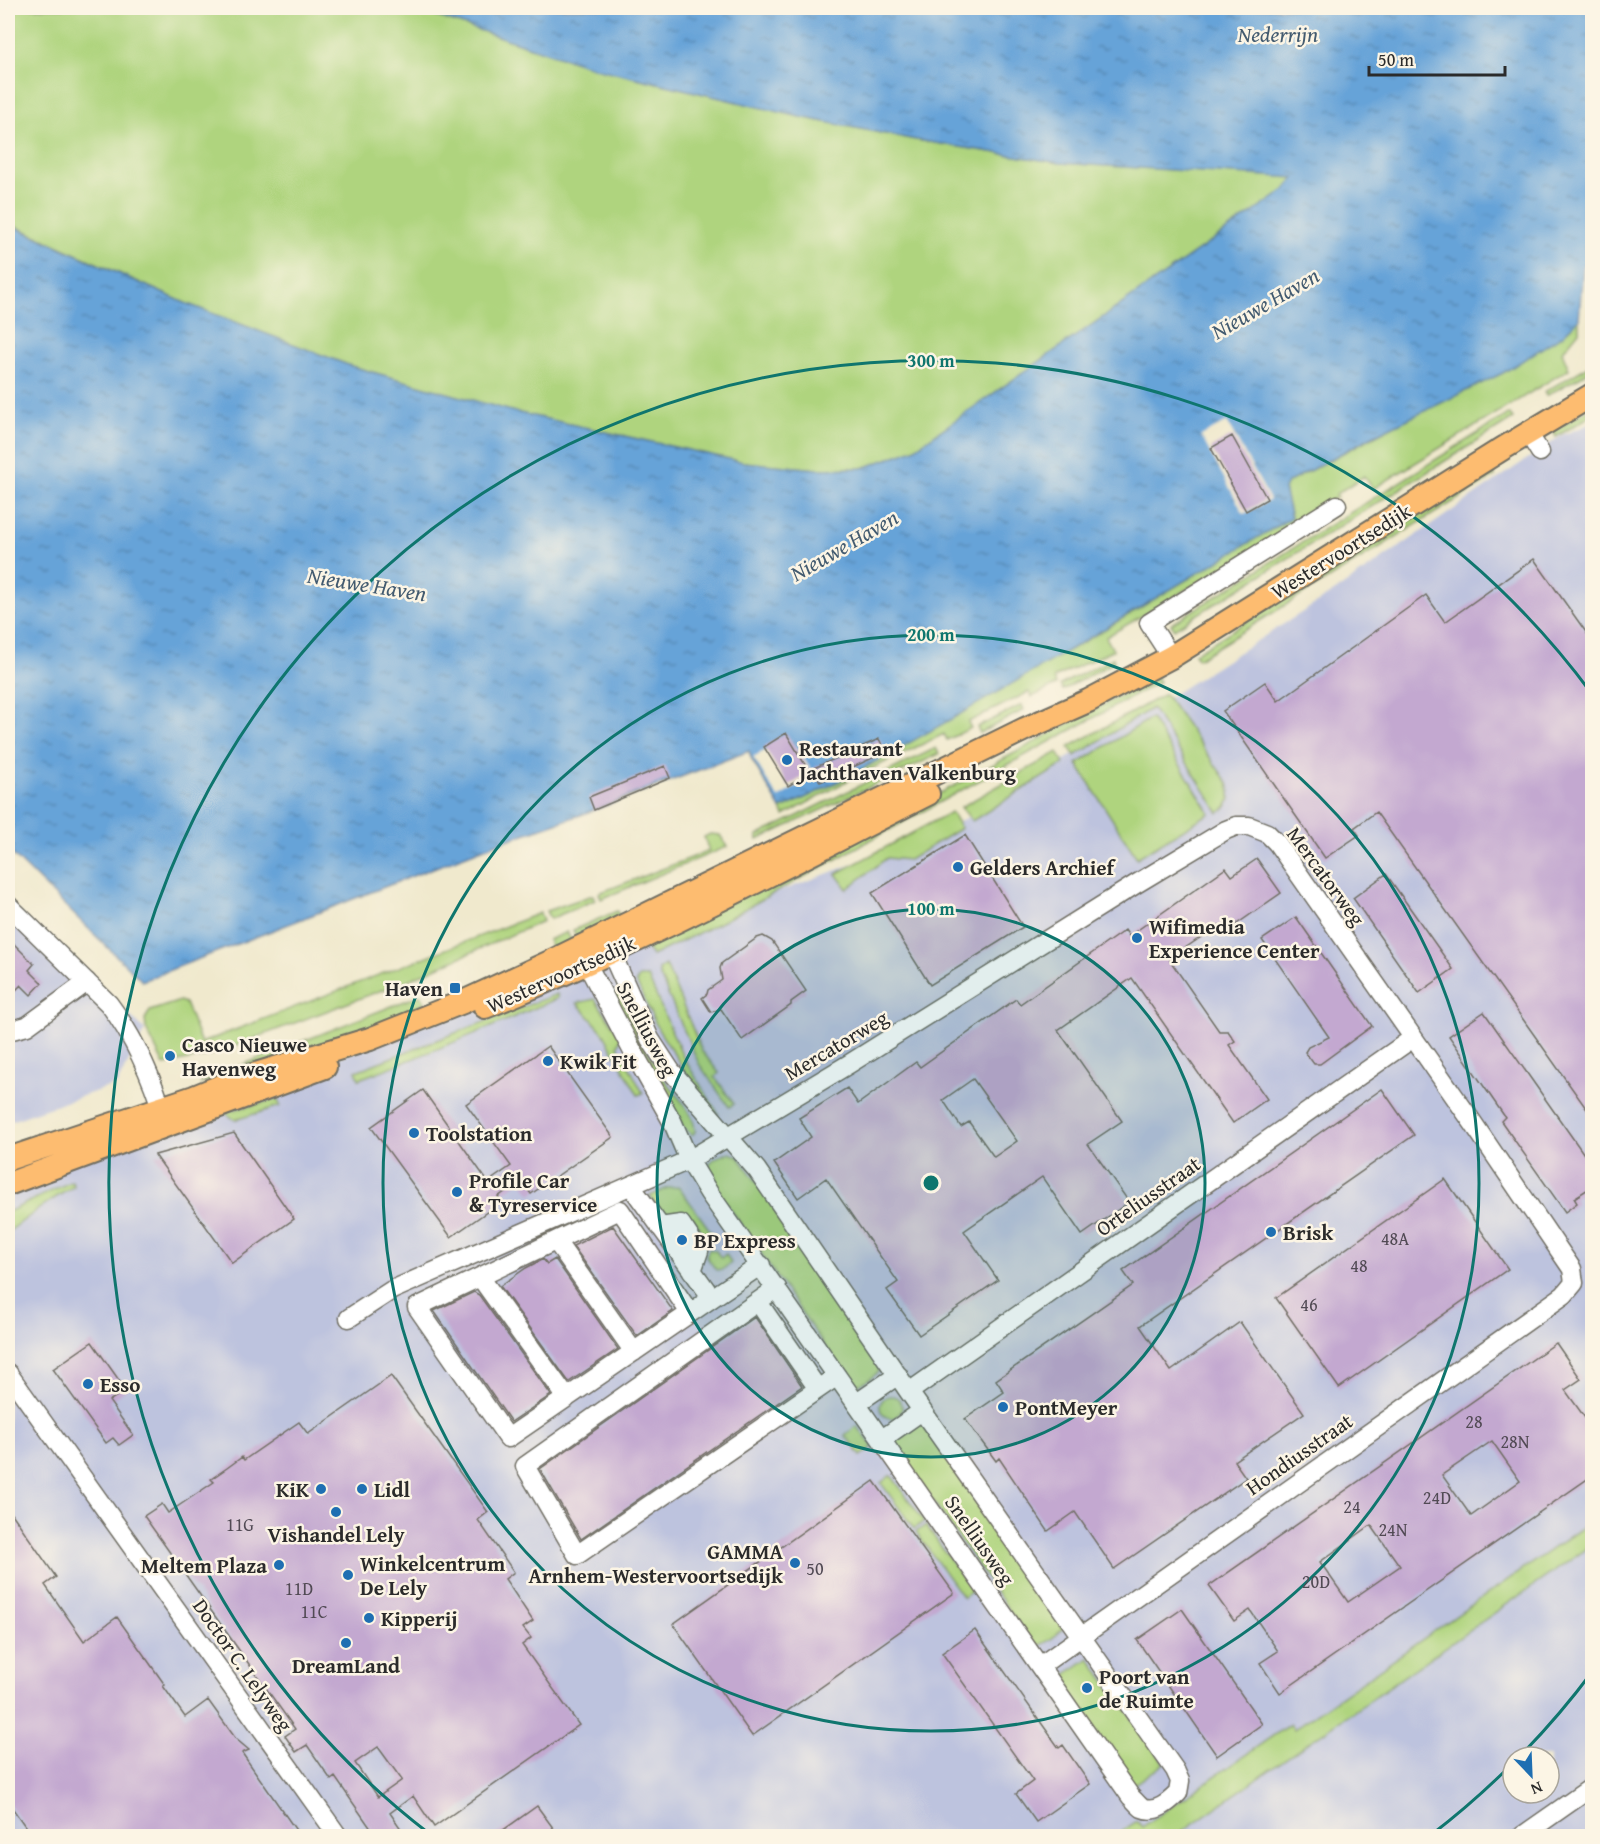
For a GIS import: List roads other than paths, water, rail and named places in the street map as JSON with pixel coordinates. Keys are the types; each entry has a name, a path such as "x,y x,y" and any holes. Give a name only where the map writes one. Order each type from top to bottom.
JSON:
{"main road":[{"name":"Westervoortsedijk","path":"8,1184 161,1109 233,1081 370,1039 463,1002 1025,729 1088,701 1171,657 1534,443 1593,395"},
{"name":"Westervoortsedijk","path":"8,1160 161,1109 395,1043 531,989 716,902 945,785 1027,741 1088,701"}],"street":[{"path":"1171,657 1149,623 1337,505"},
{"name":"Mercatorweg","path":"728,1136 986,980 1136,884 1226,830 1245,825 1267,833 1277,843 1572,1269 1574,1283 1564,1295 1544,1309"},
{"path":"8,905 87,982 118,1016 128,1033 161,1109"},
{"path":"587,964 591,941 611,952"},
{"name":"Snelliusweg","path":"587,964 673,1123 689,1160 709,1193 1131,1797 1142,1808 1155,1809 1168,1802 1178,1793 1179,1781 1175,1770 922,1411 757,1170 671,1071 650,1039 611,952"},
{"path":"8,1031 27,1026 87,982"},
{"name":"Orteliusstraat","path":"909,1392 1413,1038"},
{"path":"349,1318 392,1290 689,1160 728,1136"},
{"path":"631,1186 712,1298"},
{"path":"690,1313 620,1210 417,1307 508,1438 761,1265"},
{"path":"556,1241 634,1352"},
{"path":"480,1277 567,1398"},
{"path":"777,1288 525,1466 577,1556 837,1376"},
{"path":"758,1302 818,1389"},
{"name":"Hondiusstraat","path":"1081,1636 1544,1309"},
{"name":"Doctor C. Lelyweg","path":"8,1373 338,1836"},
{"path":"857,1403 898,1375"},
{"path":"882,1439 922,1411"},
{"path":"1040,1666 1081,1636"},
{"path":"1522,1836 1593,1787"}],"water":[{"path":"411,8 1592,8 1592,257 1583,266 1579,319 1563,335 1503,373 1371,437 1287,483 1284,489 1291,518 962,713 873,763 781,809 749,751 586,813 495,844 142,981 8,850 8,224 185,303 351,366 515,412 743,462 818,469 863,468 914,449 1285,190 1295,178 1060,163 916,140 800,117 595,68"}],"place":[{"name":"Restaurant Jachthaven Valkenburg","path":"787,760"},
{"name":"Gelders Archief","path":"958,867"},
{"name":"Wifimedia Experience Center","path":"1137,938"},
{"name":"Haven","path":"455,988"},
{"name":"Casco Nieuwe Havenweg","path":"170,1056"},
{"name":"Kwik Fit","path":"548,1061"},
{"name":"Toolstation","path":"414,1133"},
{"name":"Profile Car & Tyreservice","path":"457,1192"},
{"name":"Brisk","path":"1271,1232"},
{"name":"BP Express","path":"682,1240"},
{"name":"Esso","path":"88,1384"},
{"name":"PontMeyer","path":"1003,1407"},
{"name":"KiK","path":"321,1489"},
{"name":"Lidl","path":"362,1489"},
{"name":"Vishandel Lely","path":"336,1512"},
{"name":"GAMMA Arnhem-Westervoortsedijk","path":"795,1563"},
{"name":"Meltem Plaza","path":"279,1565"},
{"name":"Winkelcentrum De Lely","path":"348,1575"},
{"name":"Kipperij","path":"369,1618"},
{"name":"DreamLand","path":"346,1643"},
{"name":"Poort van de Ruimte","path":"1087,1688"}],"water label":[{"name":"Nederrijn","path":"1278,34"},
{"name":"Nieuwe Haven","path":"1265,303"},
{"name":"Nieuwe Haven","path":"844,545"},
{"name":"Nieuwe Haven","path":"367,584"}]}
